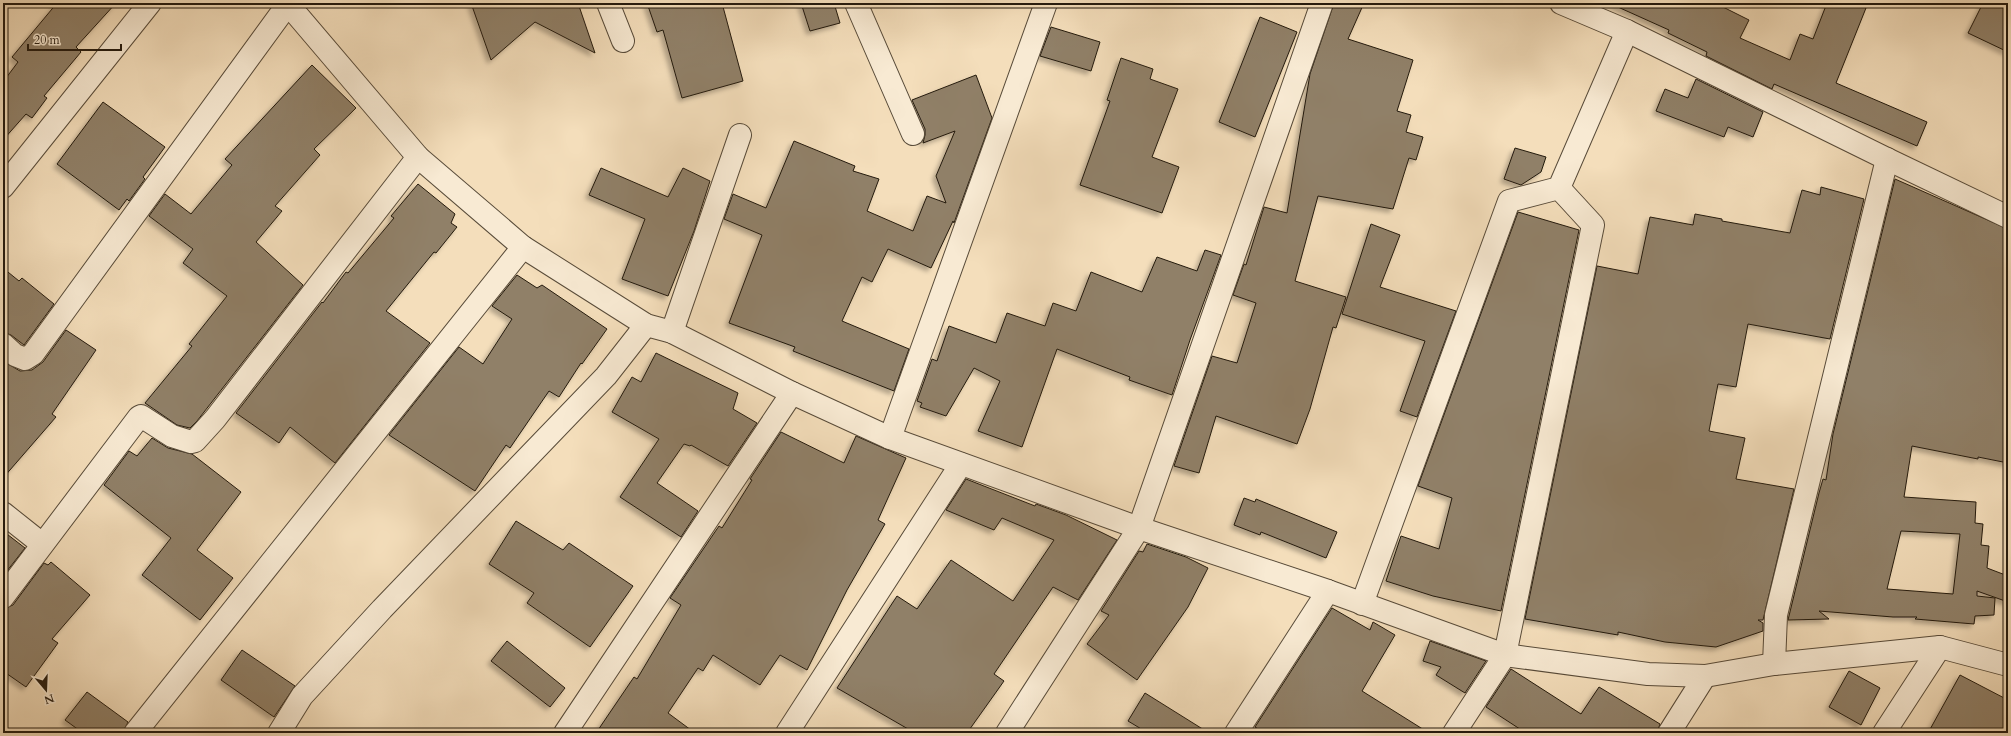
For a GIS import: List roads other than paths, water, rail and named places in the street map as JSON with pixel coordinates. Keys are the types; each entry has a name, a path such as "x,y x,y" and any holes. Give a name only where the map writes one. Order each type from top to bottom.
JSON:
{"street":[{"path":"3,187 150,3"},
{"path":"3,344 15,355 25,359 33,354 287,3 418,157 523,247 646,325 672,332 792,393 890,438 1139,528 1328,591 1505,655 1648,674 1705,676 1774,664 1940,647 2008,665"},
{"path":"608,3 623,41"},
{"path":"856,3 913,134"},
{"path":"890,438 1046,3"},
{"path":"1007,733 1139,528 1322,3"},
{"path":"1561,3 1626,30 2008,217"},
{"path":"1559,188 1626,30"},
{"path":"672,332 740,135"},
{"path":"3,597 138,417 141,416 172,436 191,442 195,441 220,413 418,157"},
{"path":"1774,664 1776,615 1887,159"},
{"path":"1362,604 1509,201 1559,188"},
{"path":"1454,733 1505,655 1593,225 1559,188"},
{"path":"135,733 523,247"},
{"path":"279,733 302,696 382,609 606,376 646,325"},
{"path":"565,733 792,393"},
{"path":"787,733 961,464"},
{"path":"3,513 42,544"},
{"path":"1236,733 1328,591"},
{"path":"1884,733 1940,647"},
{"path":"1669,733 1705,676"}]}
